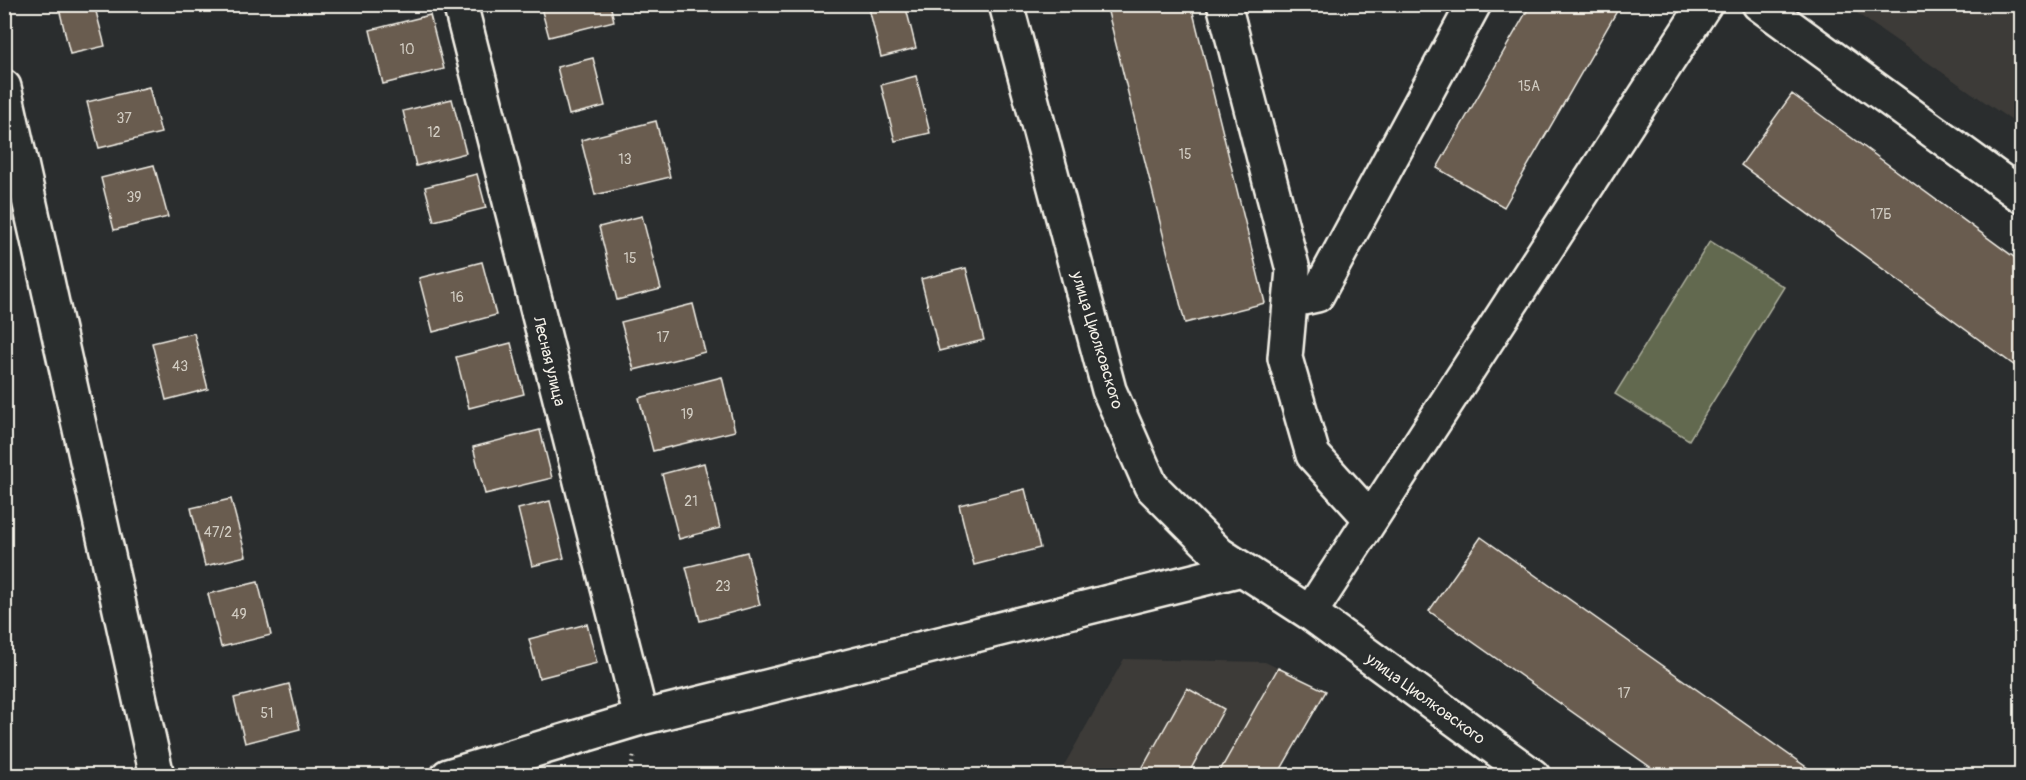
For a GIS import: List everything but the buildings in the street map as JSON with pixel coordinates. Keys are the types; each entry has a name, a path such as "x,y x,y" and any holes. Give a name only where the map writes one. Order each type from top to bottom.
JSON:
{"street":[{"name":"Лесная улица","path":"460,4 641,718"},
{"name":"улица Циолковского","path":"1005,4 1109,390 1151,486 1219,554 1310,613 1533,776"},
{"path":"1224,4 1293,270 1285,358 1313,455 1371,519"},
{"path":"1290,301 1317,295 1474,4"},
{"path":"1310,613 1705,4"},
{"path":"1759,4 2022,196"},
{"path":"4,87 157,776"},
{"path":"448,776 641,718 1242,569"}],"shaded area":[{"path":"1855,5 2021,5 2021,127 1858,14"},
{"path":"1124,659 1265,662 1326,691 1277,775 1058,776"}],"green space":[{"path":"1710,241 1784,287 1689,440 1615,394"}]}
